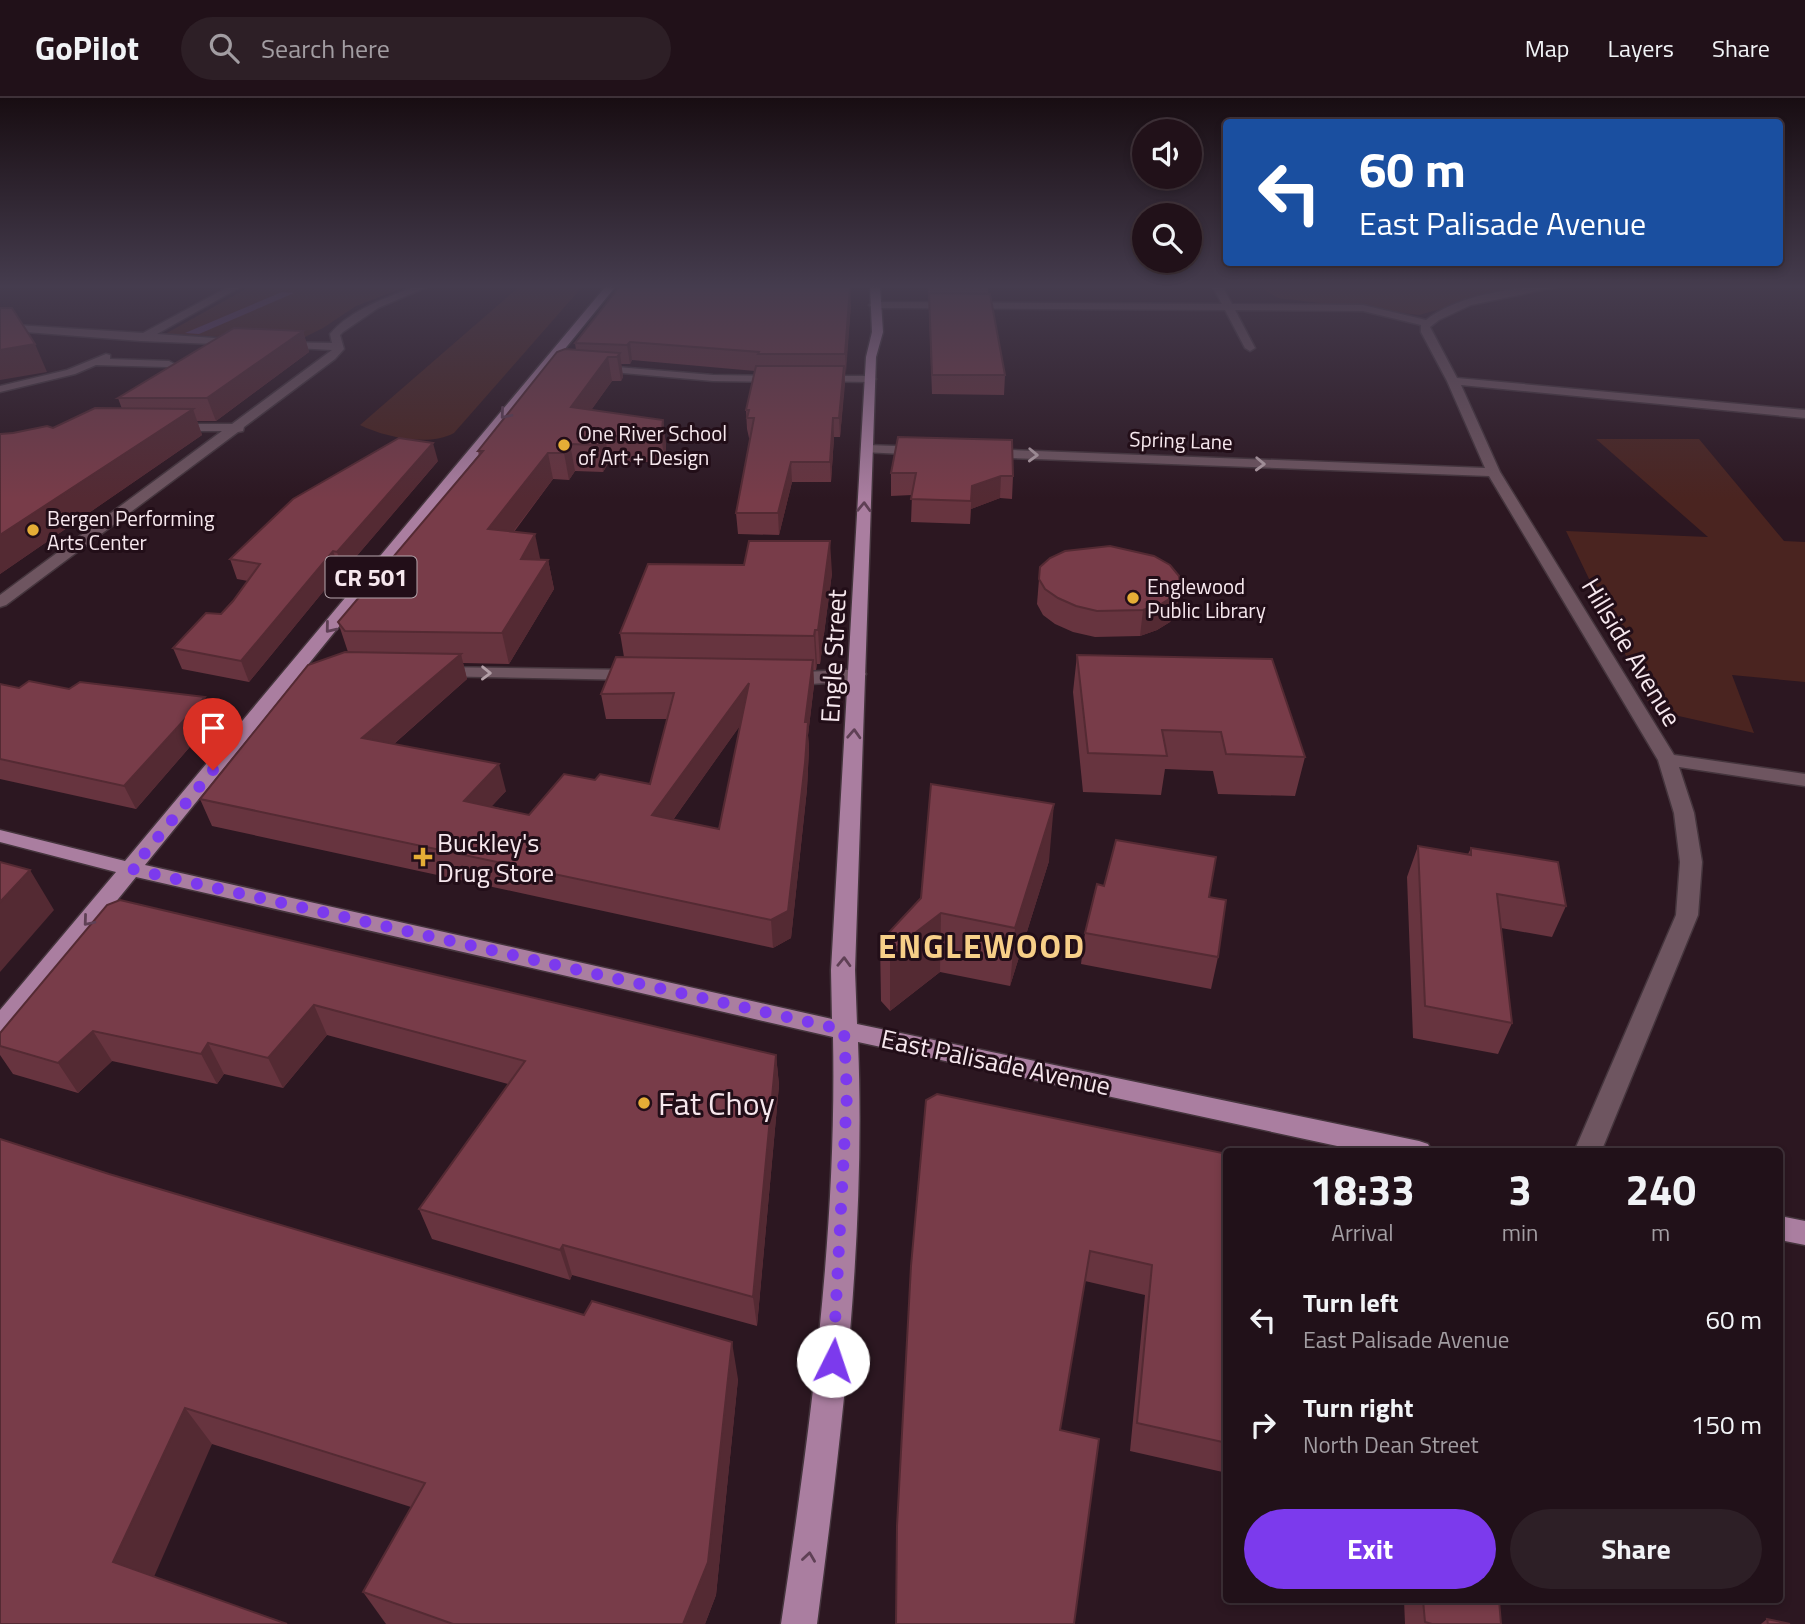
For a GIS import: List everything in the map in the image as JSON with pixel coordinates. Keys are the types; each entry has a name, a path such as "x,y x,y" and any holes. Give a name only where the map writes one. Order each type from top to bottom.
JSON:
{"main road":[{"name":"CR 501","path":"0,1027 551,357"},
{"name":"Engle Street","path":"799,1624 820,1475 836,1319 847,1094 843,971 871,357"},
{"name":"East Palisade Avenue","path":"0,836 132,869 844,1030 1400,1148"},
{"path":"1783,1229 1805,1233"}],"street":[{"path":"0,389 71,372 104,357"},
{"path":"0,602 239,428 331,357"},
{"name":"Hillside Avenue","path":"1440,357 1493,472 1667,761 1684,813 1689,850 1687,915 1589,1148"},
{"path":"95,362 169,364 181,371 174,380 156,390"},
{"path":"544,366 713,378 793,379"},
{"path":"807,379 870,379"},
{"path":"1453,381 1805,414"},
{"path":"155,427 239,428"},
{"path":"867,449 933,451"},
{"name":"Spring Lane","path":"974,453 1493,472"},
{"path":"296,669 316,670"},
{"path":"423,671 651,675"},
{"path":"771,677 827,678 857,674"},
{"path":"1667,761 1805,780"}],"shaded area":[{"path":"438,357 521,357 454,433 432,439 407,439 360,425"},
{"path":"1596,439 1699,439 1784,541 1805,542 1805,682 1732,675 1754,733 1652,710 1566,531 1708,537"}],"building":[{"path":"186,357 265,357 207,398 118,398"},
{"path":"553,357 608,357 571,407 663,420 661,436 605,436 599,445 570,444 564,453 548,453 488,529 535,534 521,559 548,560 502,633 345,631 338,622 483,451 478,451"},
{"path":"931,357 1002,357 1005,375 932,375"},
{"path":"756,366 844,366 839,418 833,418 830,462 791,462 778,513 736,513 754,418 747,418 749,410 746,410"},
{"path":"95,408 193,409 0,535 0,434 47,426 53,428"},
{"path":"898,437 1012,440 1013,476 1001,476 972,486 971,501 911,499 916,473 891,473"},
{"path":"399,438 433,443 337,552 333,551 241,661 173,648 206,613 221,614 233,601 260,564 230,559 293,499"},
{"path":"749,541 830,541 818,630 815,630 814,636 620,633 648,564 744,565"},
{"path":"1110,546 1154,556 1170,565 1179,576 1180,587 1174,596 1143,610 1097,611 1058,598 1045,589 1039,579 1040,567 1050,558 1065,551"},
{"path":"345,652 461,654 362,738 499,764 464,801 529,815 564,774 595,780 600,774 650,784 674,693 601,694 616,657 813,660 805,722 808,722 805,763 788,911 771,920 200,799 308,665","holes":["749,683 719,829 652,815"]},
{"path":"1077,655 1272,659 1305,757 1226,754 1221,732 1162,730 1167,756 1088,753"},
{"path":"29,681 69,689 80,682 205,697 124,786 0,759 0,684 19,688"},
{"path":"931,784 1054,804 1015,928 941,913 890,952 880,942 921,898"},
{"path":"1116,840 1216,857 1209,897 1226,900 1218,957 1085,933 1097,884 1104,886"},
{"path":"1418,846 1471,855 1471,848 1558,862 1566,906 1497,894 1512,1023 1425,1006"},
{"path":"0,862 30,870 0,902"},
{"path":"120,900 776,1055 753,1297 563,1245 560,1250 419,1209 525,1061 314,1005 268,1058 208,1043 201,1054 93,1031 58,1063 0,1046 0,1033 107,905"},
{"path":"937,1094 1223,1153 1223,1442 1137,1423 1152,1265 1090,1251 1060,1430 1099,1439 1074,1624 896,1624 897,1526 911,1266 926,1100"},
{"path":"0,1139 584,1315 592,1301 732,1342 708,1562 683,1624 453,1624 363,1592 425,1483 185,1408 113,1562 287,1624 0,1624"},
{"path":"1423,1603 1499,1603 1501,1624 1425,1622"},
{"path":"1767,1619 1790,1624 1768,1624"}],"place":[{"name":"One River School of Art + Design","path":"564,445"},
{"name":"Bergen Performing Arts Center","path":"33,530"},
{"name":"Englewood Public Library","path":"1133,598"},
{"name":"Buckley's Drug Store","path":"423,857"},
{"name":"Fat Choy","path":"644,1103"}],"district":[{"name":"ENGLEWOOD","path":"982,946"}],"route":[{"path":"213,770 132,869 844,1030 847,1094 833,1361"}]}
